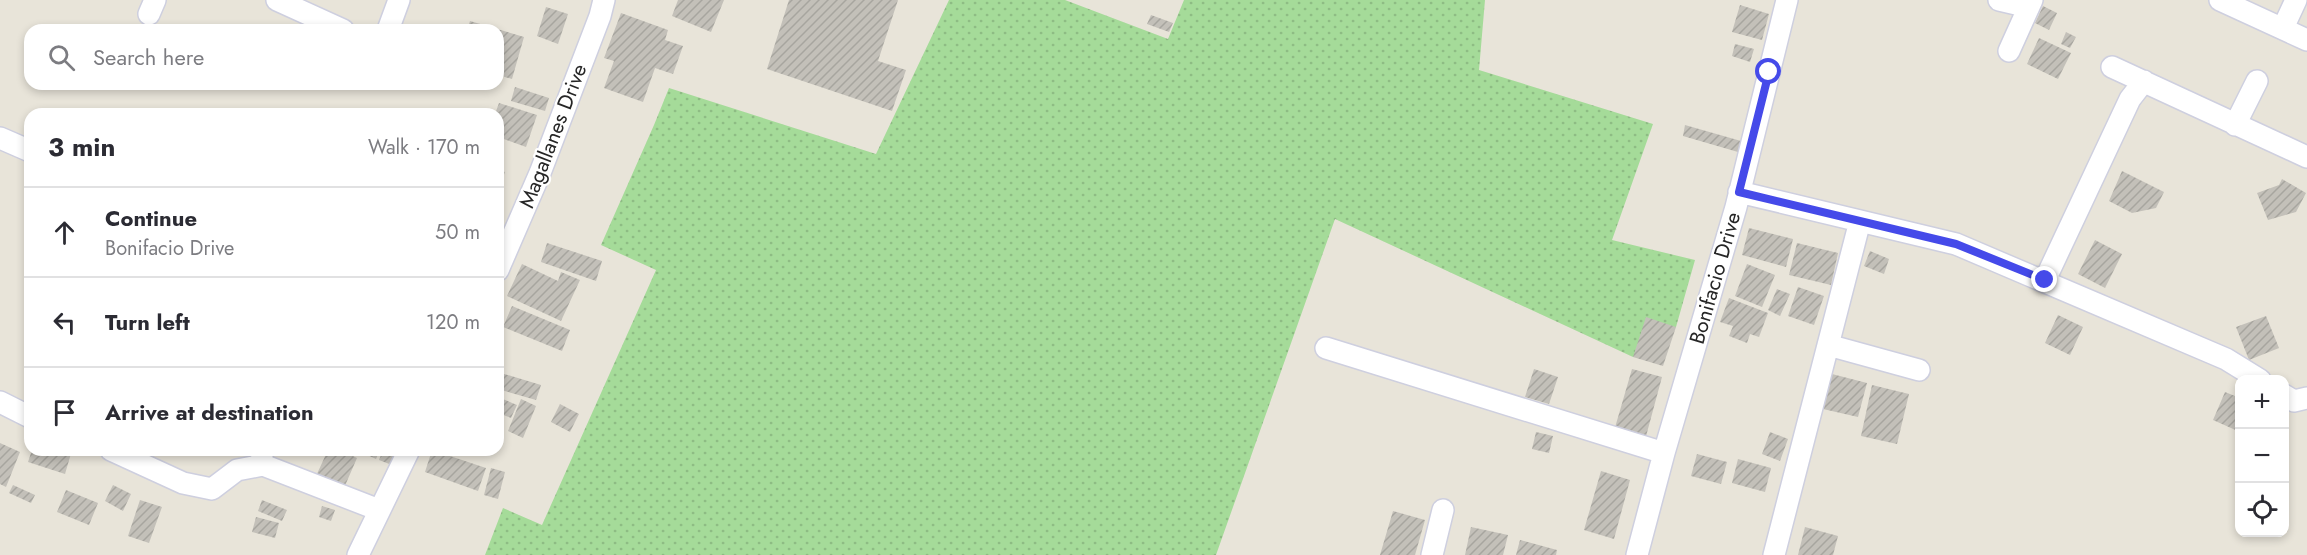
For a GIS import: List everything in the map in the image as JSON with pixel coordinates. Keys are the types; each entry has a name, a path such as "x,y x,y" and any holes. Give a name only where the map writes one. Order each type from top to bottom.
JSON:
{"street":[{"path":"390,24 399,0"},
{"name":"Magallanes Drive","path":"504,256 540,173 604,0"},
{"name":"Bonifacio Drive","path":"1637,555 1739,192 1787,0"},
{"path":"1999,0 2030,4 2009,51"},
{"path":"2220,0 2307,40"},
{"path":"2283,28 2296,0"},
{"path":"284,1 331,24"},
{"path":"2112,67 2307,157"},
{"path":"2045,280 2130,99 2144,81"},
{"path":"2235,125 2257,81"},
{"path":"0,138 24,148"},
{"path":"1739,192 1956,244 2226,359 2252,375"},
{"path":"1774,555 1860,221"},
{"path":"1828,345 1918,370"},
{"path":"1326,348 1664,453"},
{"path":"2289,398 2294,400 2307,398"},
{"path":"0,402 24,414"},
{"path":"124,456 183,483 212,489 237,470 262,457 379,510"},
{"path":"358,555 406,456"},
{"path":"1432,555 1443,510"}],"green space":[{"path":"949,0 1065,0 1168,39 1184,0 1485,0 1479,70 1653,124 1612,240 1695,260 1676,327 1633,357 1335,219 1216,555 485,555 503,508 542,525 656,270 601,245 669,88 876,154"}],"building":[{"path":"678,0 724,0 711,32 672,16"},
{"path":"789,0 898,0 878,61 906,70 892,111 767,69"},
{"path":"1740,5 1769,14 1762,40 1732,32"},
{"path":"2043,6 2057,13 2049,30 2035,23"},
{"path":"546,7 568,14 558,44 537,36"},
{"path":"621,13 668,30 665,40 683,46 673,74 655,68 643,102 604,88 614,61 604,58"},
{"path":"1151,15 1173,23 1169,32 1147,24"},
{"path":"504,31 524,37 512,79 504,77"},
{"path":"2066,32 2076,37 2070,48 2061,44"},
{"path":"2039,38 2071,53 2058,79 2027,64"},
{"path":"1735,44 1754,49 1750,62 1732,56"},
{"path":"515,87 549,98 545,111 511,101"},
{"path":"499,103 537,115 526,147 504,139 504,108 497,108"},
{"path":"1685,125 1741,141 1738,152 1683,136"},
{"path":"2122,171 2164,192 2156,208 2132,213 2109,201"},
{"path":"2282,179 2306,193 2296,212 2268,220 2257,193 2279,185"},
{"path":"1749,228 1793,239 1786,267 1742,255"},
{"path":"2095,240 2122,254 2105,288 2078,274"},
{"path":"547,243 602,261 596,281 541,262"},
{"path":"1797,243 1838,253 1831,285 1789,275"},
{"path":"1870,251 1889,259 1884,274 1864,266"},
{"path":"522,264 558,281 561,272 580,280 561,321 507,296"},
{"path":"1747,264 1775,275 1762,307 1735,296"},
{"path":"1798,287 1824,296 1814,325 1788,316"},
{"path":"1777,289 1790,294 1780,316 1768,310"},
{"path":"1729,298 1768,313 1759,337 1750,334 1747,343 1729,336 1733,326 1720,322"},
{"path":"512,306 570,330 562,351 504,327"},
{"path":"2058,315 2083,327 2070,355 2045,343"},
{"path":"2266,316 2279,348 2249,360 2236,327"},
{"path":"1646,317 1676,327 1663,366 1633,357"},
{"path":"1534,369 1558,377 1549,404 1525,397"},
{"path":"1632,369 1662,377 1645,440 1614,431"},
{"path":"504,374 541,385 536,400 504,391"},
{"path":"1832,374 1867,383 1858,417 1823,409"},
{"path":"1872,385 1909,394 1897,444 1861,436"},
{"path":"2225,392 2235,396 2235,430 2213,420"},
{"path":"521,399 536,406 523,438 508,431"},
{"path":"504,400 517,405 511,418 504,415"},
{"path":"560,404 579,414 570,432 551,422"},
{"path":"1536,432 1553,436 1549,453 1532,449"},
{"path":"1770,432 1788,439 1780,461 1762,454"},
{"path":"0,443 20,452 6,487 0,484"},
{"path":"1697,454 1727,462 1721,484 1691,476"},
{"path":"30,456 70,456 65,474 28,462"},
{"path":"325,456 357,458 344,488 316,476"},
{"path":"381,456 401,456 397,467 379,460"},
{"path":"430,456 450,456 486,468 478,491 425,472"},
{"path":"1738,459 1771,468 1765,492 1732,483"},
{"path":"491,468 505,472 498,499 484,495"},
{"path":"1601,471 1630,480 1614,539 1584,530"},
{"path":"13,485 35,495 31,503 9,493"},
{"path":"113,485 131,494 123,511 105,501"},
{"path":"66,490 98,503 89,525 57,512"},
{"path":"140,500 162,507 149,543 128,536"},
{"path":"262,500 287,510 282,521 258,511"},
{"path":"322,506 335,510 331,521 319,517"},
{"path":"1393,511 1425,520 1415,555 1380,555"},
{"path":"256,517 279,523 275,538 252,532"},
{"path":"1471,527 1508,535 1503,555 1465,555"},
{"path":"1805,527 1838,536 1833,555 1798,555"},
{"path":"1520,540 1557,550 1556,555 1516,555"}],"route":[{"path":"1769,72 1739,192 1956,244 2045,280"}]}
